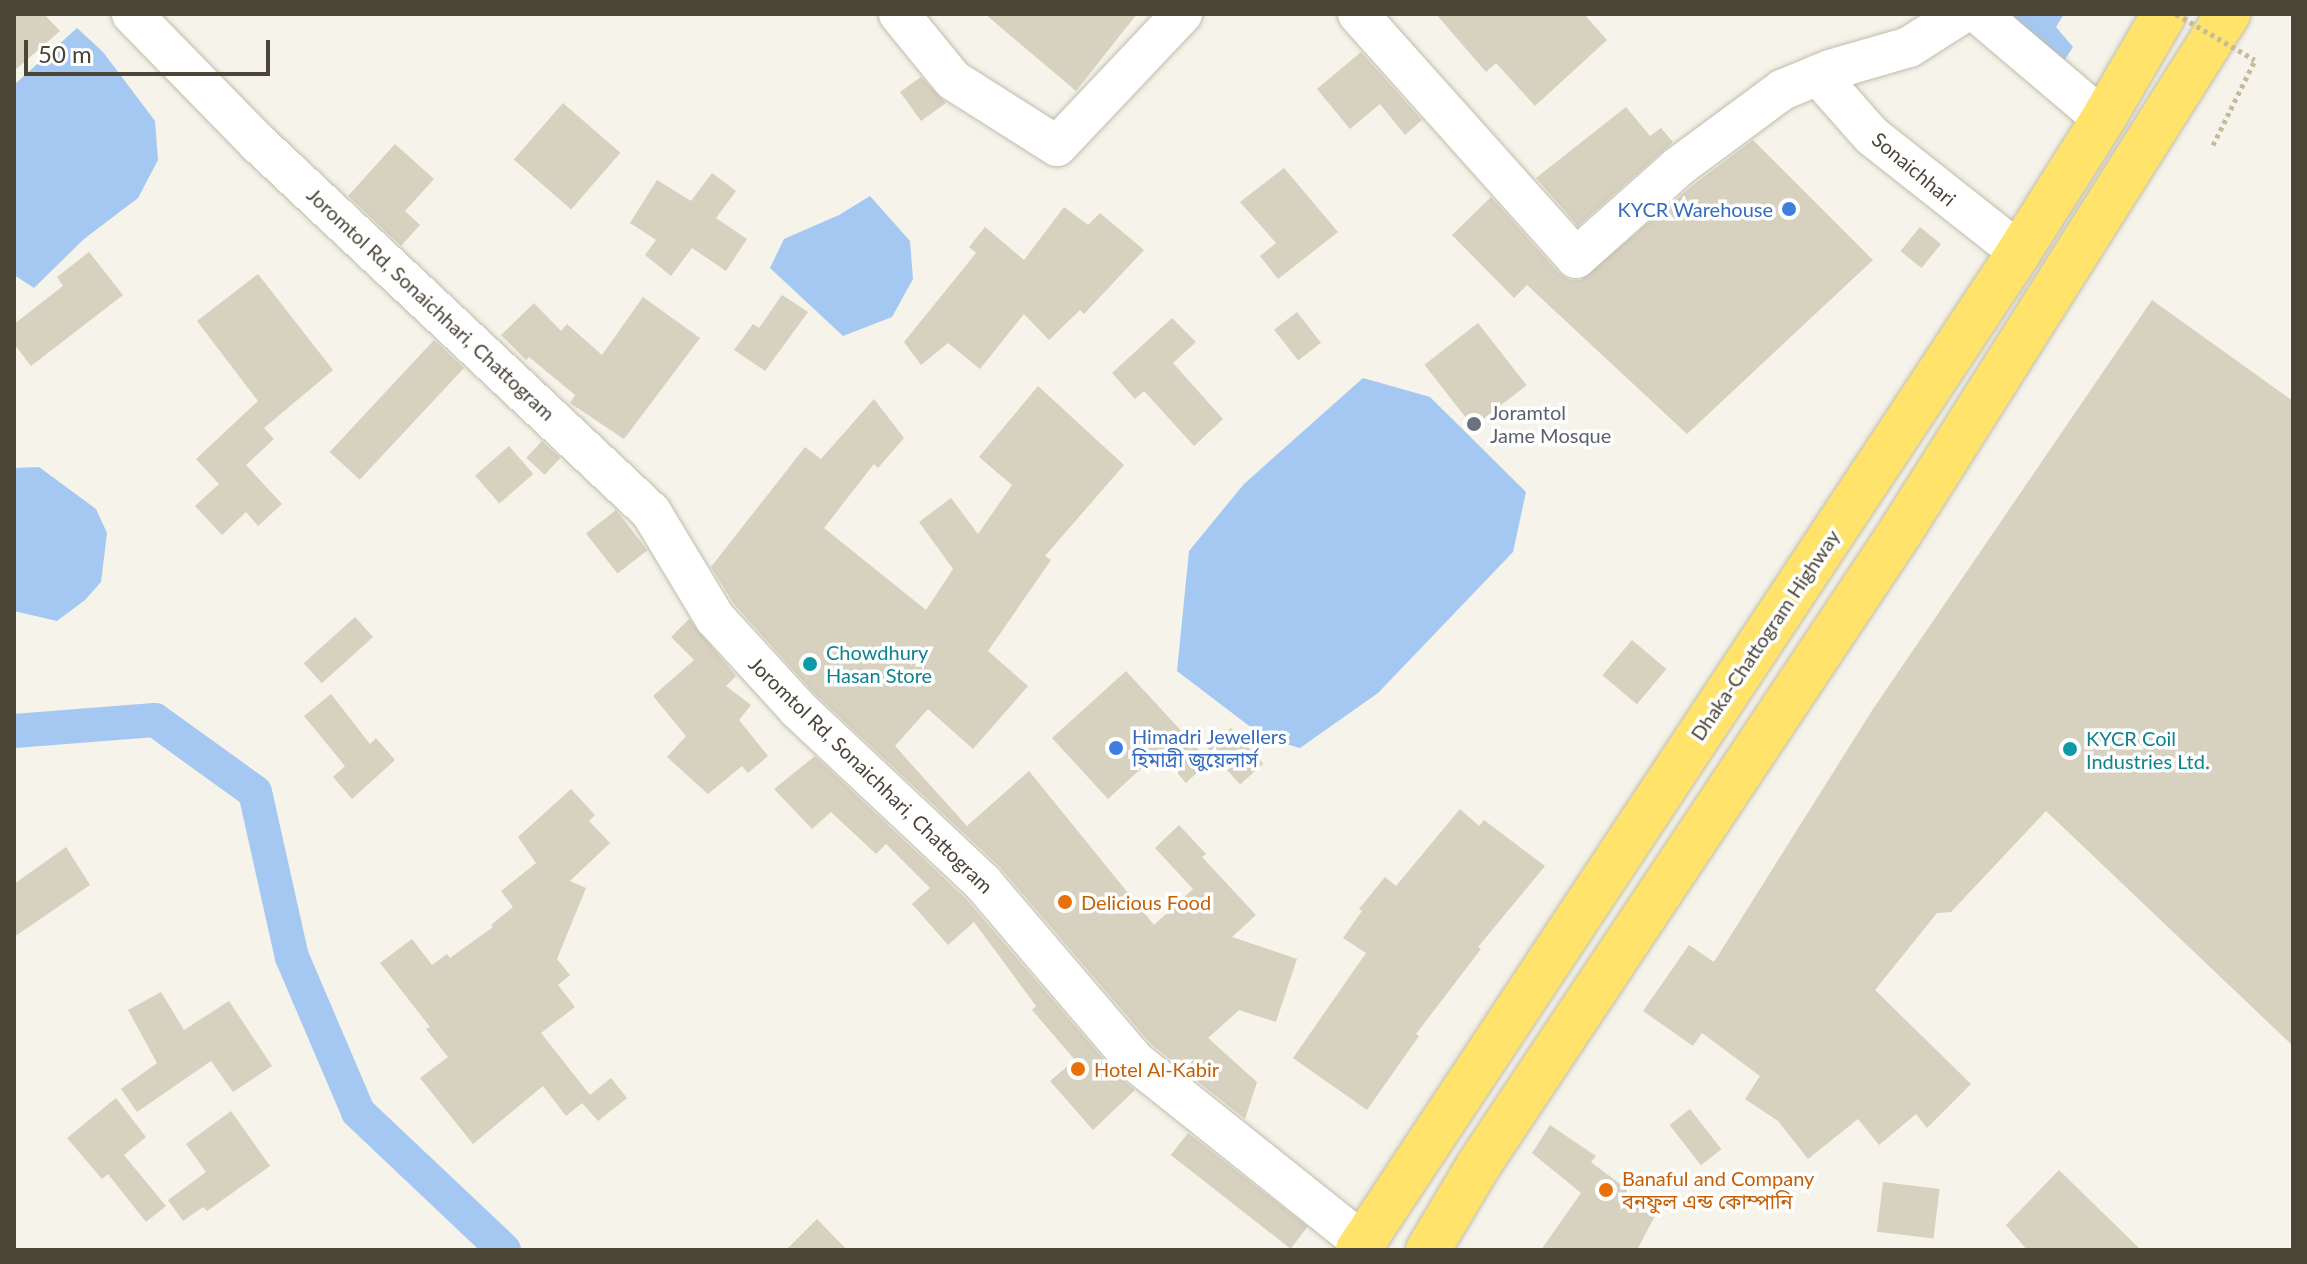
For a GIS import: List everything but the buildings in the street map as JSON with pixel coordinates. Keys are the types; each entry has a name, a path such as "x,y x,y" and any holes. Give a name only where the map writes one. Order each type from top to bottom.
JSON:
{"highway":[{"name":"Dhaka-Chattogram Highway","path":"1360,1246 2019,252 2103,119 2164,14"},
{"path":"1428,1250 1478,1166 1901,531 2228,14"}],"street":[{"name":"Joromtol Rd, Sonaichhari, Chattogram","path":"132,14 258,143 651,512 715,618 798,709 983,883 1135,1061 1360,1246"},
{"path":"899,14 953,80 1057,146 1182,14"},
{"path":"1358,14 1576,258 1678,167 1782,90 1818,75 1909,47 1961,14"},
{"path":"1979,14 2103,119"},
{"name":"Sonaichhari","path":"1818,75 1872,136 2019,252"}],"path":[{"path":"2176,14 2255,60 2213,145"}],"water":[{"path":"2012,14 2064,14 2056,27 2073,47 2059,69"},
{"path":"77,28 103,52 155,121 158,160 138,198 84,239 34,288 14,275 14,85"},
{"path":"870,196 910,241 913,279 892,317 843,336 770,268 784,239 839,215"},
{"path":"1363,378 1430,397 1526,492 1513,552 1378,693 1300,748 1265,738 1177,671 1189,551 1244,484"},
{"path":"39,467 96,509 107,533 101,582 85,600 57,621 14,611 14,468"}],"waterway":[{"path":"14,731 155,720 255,792 292,957 358,1112 504,1250"}],"place":[{"name":"KYCR Warehouse","path":"1789,209"},
{"name":"Joramtol Jame Mosque","path":"1474,424"},
{"name":"Chowdhury Hasan Store","path":"810,664"},
{"name":"Himadri Jewellers হিমাদ্রী জুয়েলার্স","path":"1116,748"},
{"name":"KYCR Coil Industries Ltd.","path":"2070,749"},
{"name":"Delicious Food","path":"1065,902"},
{"name":"Hotel Al-Kabir","path":"1078,1069"},
{"name":"Banaful and Company বনফুল এন্ড কোম্পানি","path":"1606,1190"}]}
